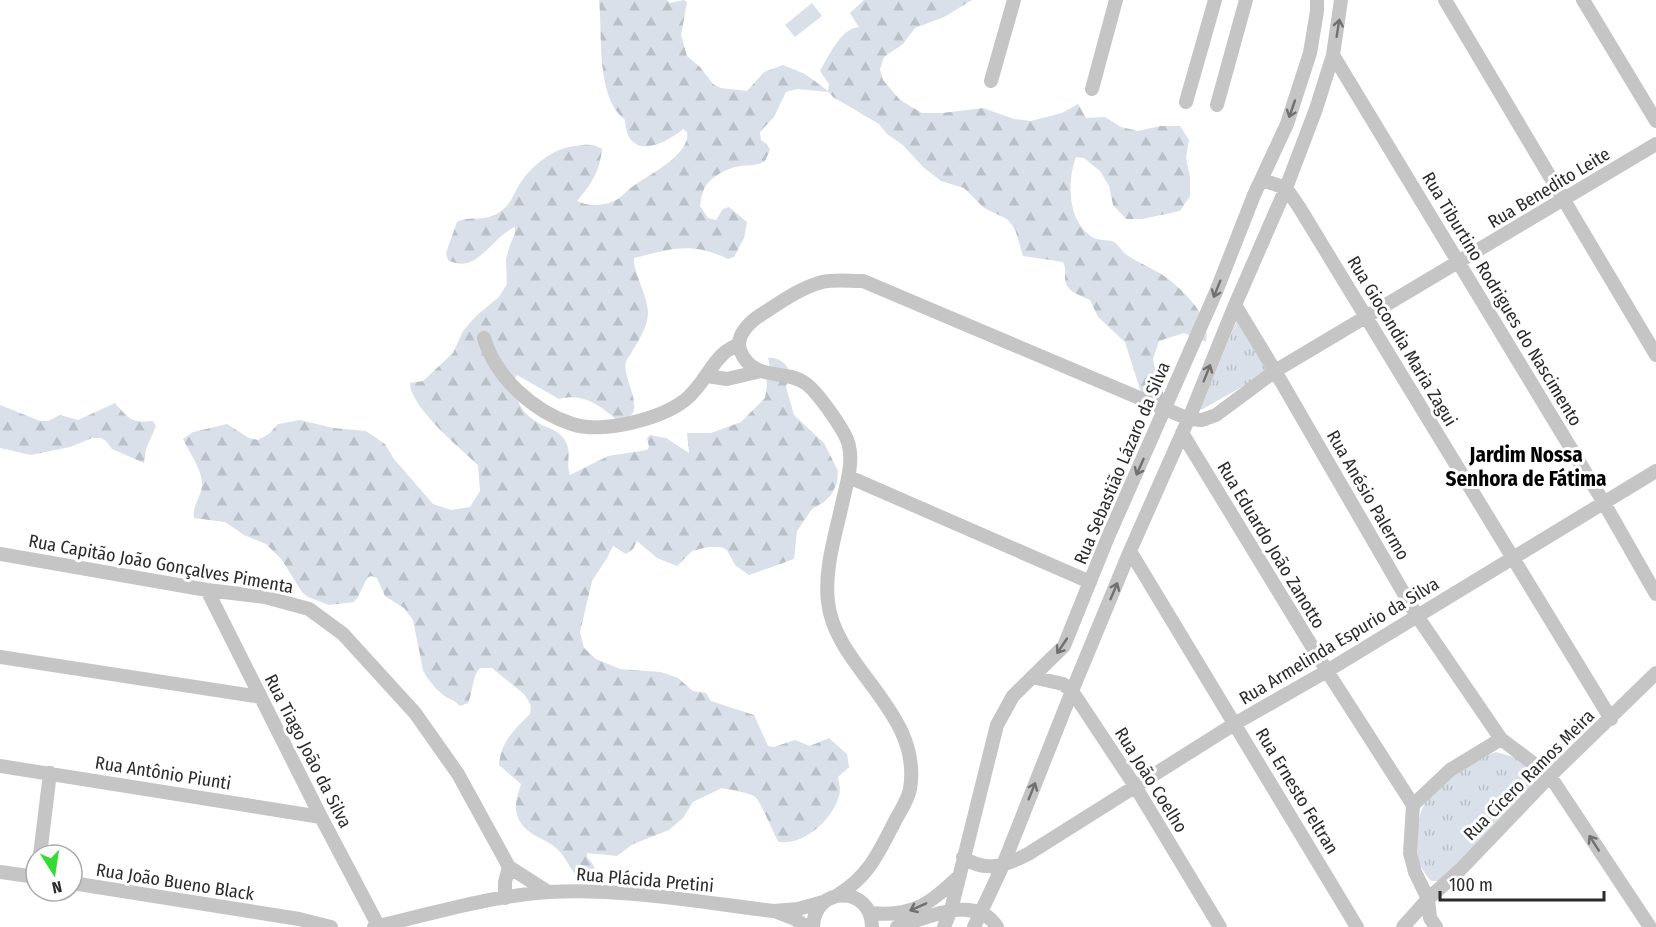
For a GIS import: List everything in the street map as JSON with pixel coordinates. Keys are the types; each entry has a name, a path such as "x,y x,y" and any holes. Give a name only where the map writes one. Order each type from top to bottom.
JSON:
{"street":[{"path":"991,81 1014,0"},
{"path":"1092,89 1116,0"},
{"path":"1186,102 1215,0"},
{"path":"1217,105 1246,0"},
{"name":"Rua Sebastião Lázaro da Silva","path":"944,927 951,910 957,878 997,726 1013,696 1064,646 1216,292 1254,195 1287,124 1310,53 1317,0"},
{"path":"1445,0 1656,355"},
{"path":"1583,0 1656,121"},
{"path":"974,927 1004,865 1130,551 1286,188 1316,109 1333,55 1344,2"},
{"name":"Rua Tiburtino Rodrigues do Nascimento","path":"1333,55 1460,262 1656,594"},
{"name":"Rua Benedito Leite","path":"1190,415 1202,420 1216,415 1275,371 1656,144"},
{"path":"1262,180 1286,188"},
{"name":"Rua Giocondia Maria Zagui","path":"1286,188 1367,316 1512,559 1611,719"},
{"path":"870,915 864,875 910,791 912,771 909,754 886,703 843,644 831,621 827,600 829,560 849,477 849,445 820,397 804,382 751,367 738,344 741,335 754,319 805,288 824,282 863,281 1190,415"},
{"name":"Rua Anésio Palermo","path":"1235,305 1417,616 1501,740 1550,776"},
{"path":"484,338 489,354 499,371 535,406 573,425 609,427 648,419 685,400 723,353 738,344"},
{"path":"707,375 727,379 761,371"},
{"name":"Rua Eduardo João Zanotto","path":"1182,433 1327,671 1413,805"},
{"name":"Rua Armelinda Espurio da Silva","path":"1004,865 1028,854 1236,723 1327,671 1656,471"},
{"path":"849,477 1090,582"},
{"name":"Rua Ernesto Feltran","path":"1130,551 1236,723 1357,927"},
{"name":"Rua Capitão João Gonçalves Pimenta","path":"0,554 207,590 265,597 309,609 343,634 415,713 458,774 509,867"},
{"name":"Rua Tiago João da Silva","path":"207,590 377,927"},
{"path":"0,657 261,697"},
{"name":"Rua Cícero Ramos Meira","path":"1403,927 1550,776 1656,673"},
{"path":"1032,677 1062,684 1072,691"},
{"name":"Rua João Coelho","path":"1072,691 1135,786 1220,927"},
{"path":"1436,927 1430,918 1428,899 1415,872 1410,853 1413,805 1450,770 1501,740"},
{"name":"Rua Antônio Piunti","path":"0,766 321,817"},
{"path":"41,843 50,773"},
{"path":"1550,776 1650,927"},
{"path":"1017,830 1025,839 1042,844"},
{"path":"963,857 982,867 993,868 1004,865"},
{"path":"505,898 505,882 509,867 548,892"},
{"path":"0,872 24,875"},
{"name":"Rua Plácida Pretini","path":"377,927 483,901 548,892 602,892 772,910 798,909 824,902 838,895 864,875"},
{"path":"838,895 854,897 870,915 888,915 910,911 940,895 957,878"},
{"name":"Rua João Bueno Black","path":"84,885 299,919 331,927"},
{"path":"813,927 814,916 824,902"},
{"name":"Rua Plácida Pretini","path":"772,910 795,919 807,927"},
{"path":"897,927 919,924 951,910 980,912 988,916 998,927"},
{"name":"Rua João Bueno Black","path":"273,916 286,927"}],"green space":[{"path":"599,0 667,0 670,3 684,0 687,2 681,35 687,56 700,67 713,84 721,88 747,91 764,72 783,65 805,74 828,91 829,84 820,71 841,38 852,29 859,27 850,13 864,0 972,0 944,17 915,28 903,44 884,57 880,69 883,80 900,100 922,113 983,108 1014,119 1031,121 1062,113 1078,104 1086,118 1105,117 1121,127 1138,131 1160,126 1180,126 1189,140 1186,158 1190,177 1190,196 1180,211 1142,219 1126,219 1113,205 1109,186 1100,171 1084,158 1076,157 1071,178 1071,200 1078,221 1092,237 1114,242 1127,255 1162,275 1182,291 1196,306 1207,333 1206,342 1184,333 1159,341 1153,359 1157,378 1168,404 1144,402 1125,342 1098,317 1090,300 1073,292 1067,286 1063,262 1023,256 1015,229 1007,219 984,208 964,188 941,181 923,167 903,145 887,134 879,124 833,97 829,92 797,89 786,92 774,117 760,132 761,140 770,150 765,161 757,165 736,167 725,171 709,182 702,194 700,206 708,218 716,220 723,209 729,207 747,222 744,238 734,257 728,259 703,250 681,248 634,258 648,312 643,332 626,362 633,397 633,413 628,418 617,420 590,401 576,398 559,399 517,375 513,381 516,396 530,418 558,433 564,439 569,452 570,475 608,456 647,450 649,447 647,438 650,435 666,438 689,453 687,433 711,433 741,422 765,398 766,374 770,367 768,358 778,359 785,365 790,371 786,387 794,415 824,443 838,471 837,483 831,495 812,509 797,531 794,559 749,575 735,565 727,550 721,547 692,551 677,566 657,558 637,541 633,549 626,554 613,546 592,581 580,632 584,648 596,659 620,669 661,672 678,678 693,691 706,693 711,701 754,715 768,746 774,747 795,740 810,746 829,738 847,754 849,767 838,777 840,794 830,814 808,835 789,842 779,842 760,803 754,796 722,788 693,802 683,818 669,830 633,844 617,856 587,853 594,869 590,882 579,879 556,848 531,833 519,820 516,806 521,784 499,765 505,743 530,714 531,706 525,695 492,668 480,668 475,675 468,703 460,706 443,695 427,677 423,670 413,620 404,608 385,596 377,578 371,576 367,578 354,602 329,605 308,597 302,592 282,560 266,544 244,535 225,522 194,518 202,481 183,439 193,432 227,424 249,438 258,440 269,434 278,424 300,420 333,428 366,431 385,444 394,459 433,504 451,510 470,507 480,491 478,465 427,415 412,393 410,383 423,381 453,353 463,331 477,315 499,297 507,284 506,260 515,227 476,259 458,264 448,260 446,253 457,222 489,217 501,211 510,202 530,171 543,159 567,147 586,145 602,149 594,177 577,201 598,205 618,199 630,188 667,164 682,149 686,140 687,132 683,129 665,141 647,146 632,141 627,133 625,120 615,109 605,81"},
{"path":"812,3 822,16 795,37 785,25"},
{"path":"1237,320 1268,372 1201,410 1200,409"},
{"path":"115,403 131,419 153,421 156,426 146,449 144,463 112,449 101,438 92,438 70,447 31,455 0,448 0,405 40,421 48,421 60,415 78,420"},
{"path":"1496,752 1514,757 1541,777 1441,881 1431,881 1419,862 1417,852 1419,822 1423,807 1430,795 1450,777"}],"district":[{"name":"Jardim Nossa Senhora de Fátima","path":"1526,467"}]}
